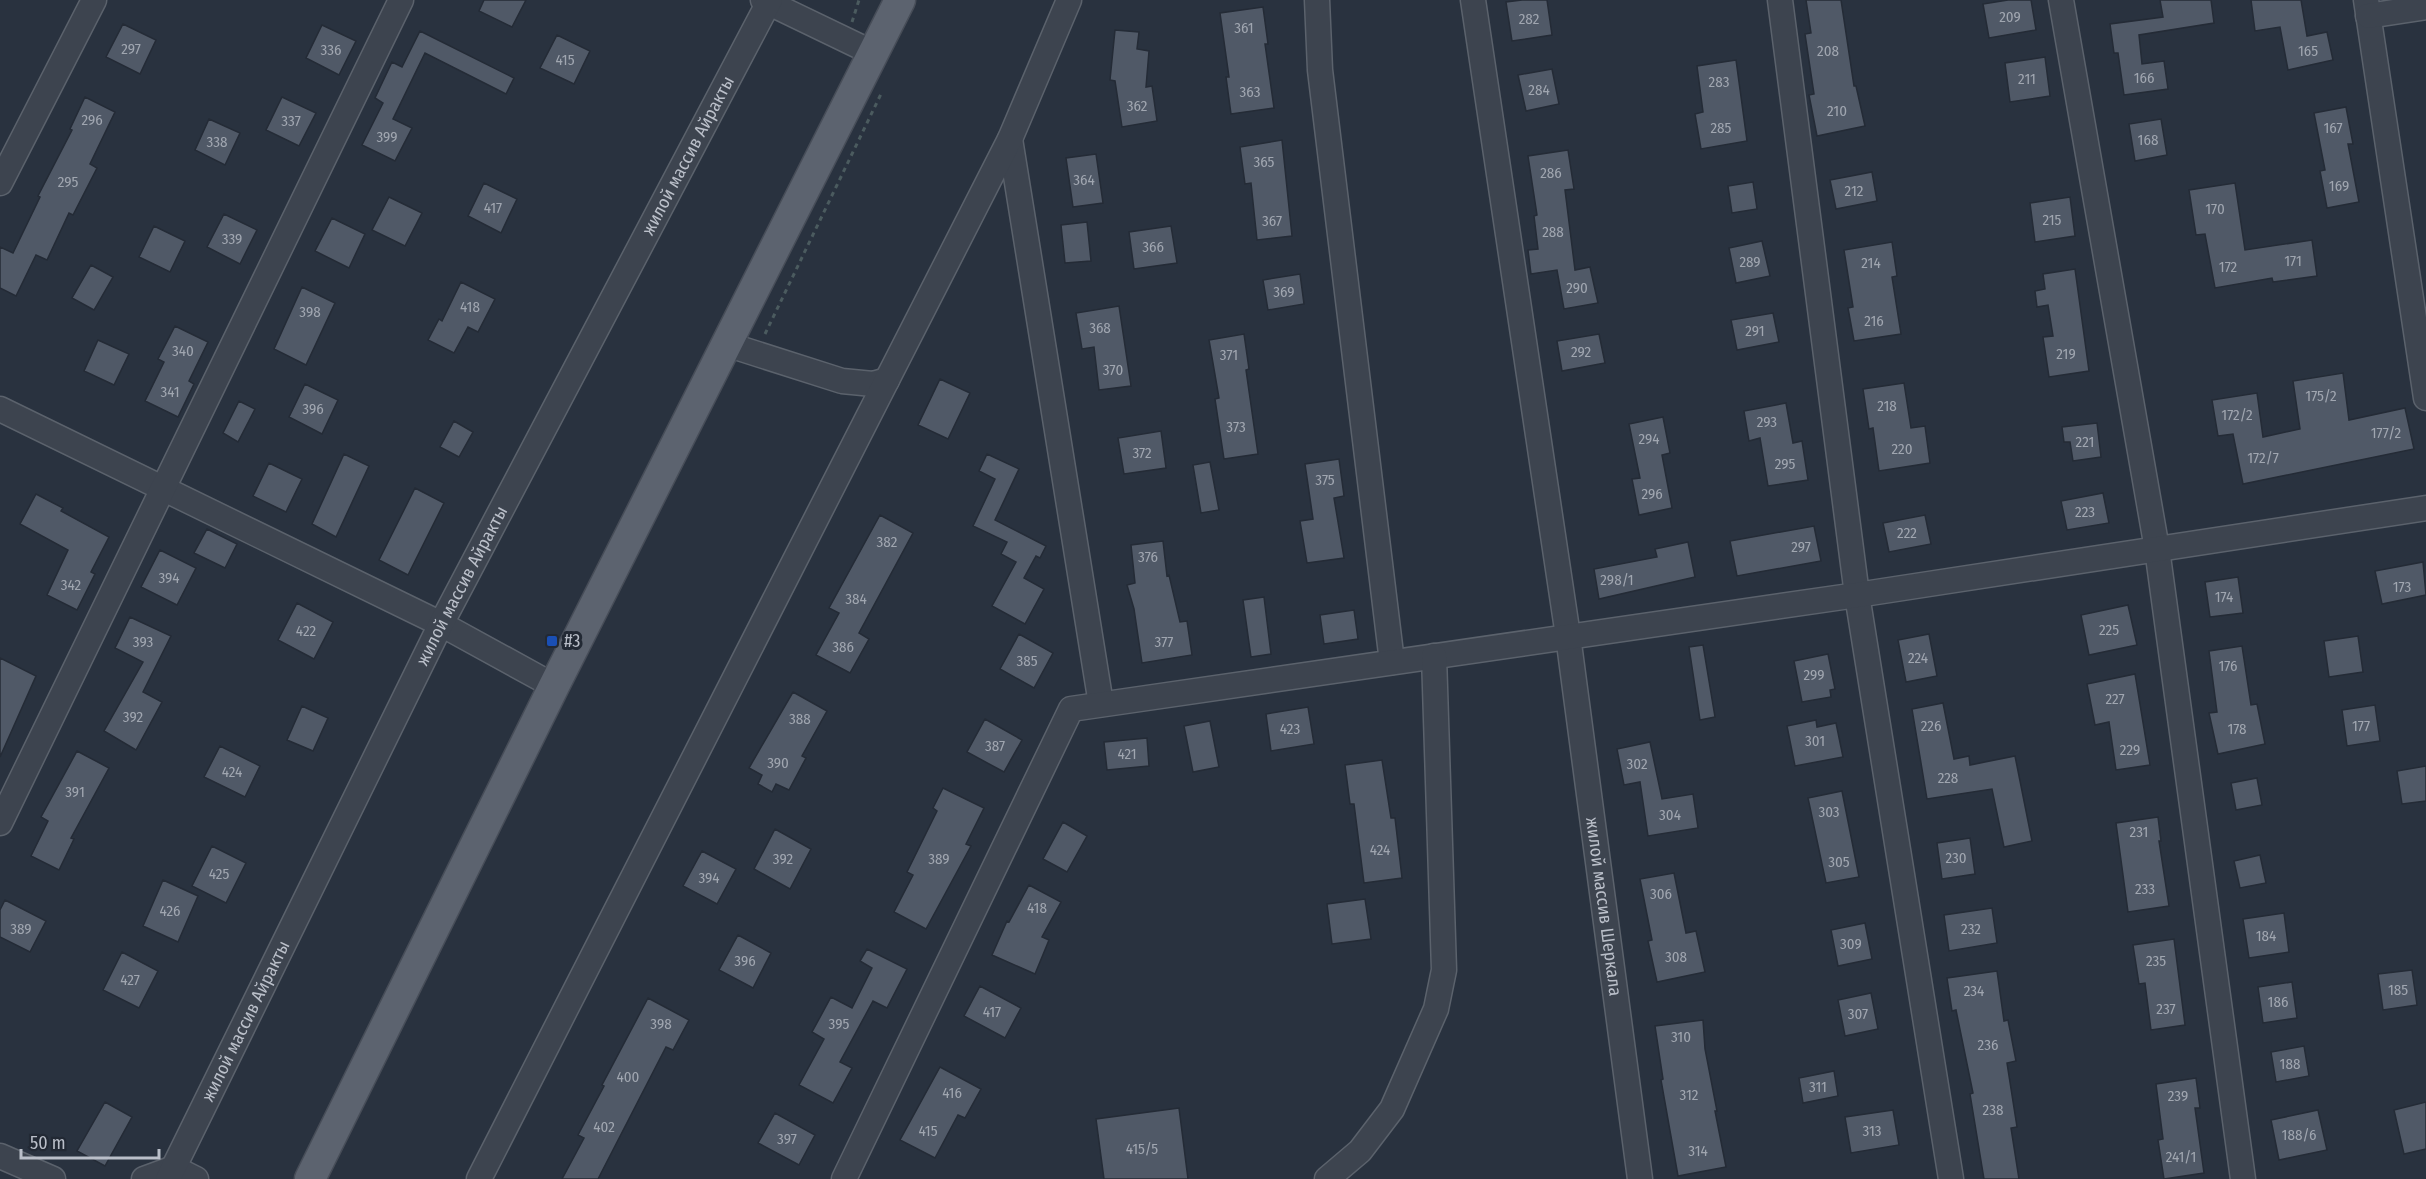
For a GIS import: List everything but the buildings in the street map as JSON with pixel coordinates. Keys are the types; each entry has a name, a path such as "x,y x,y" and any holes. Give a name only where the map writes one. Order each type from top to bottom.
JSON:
{"main road":[{"path":"310,1179 554,686 900,0"}],"street":[{"path":"0,183 94,0"},
{"path":"0,823 401,0"},
{"path":"479,1179 1010,139 1069,0"},
{"path":"1317,0 1320,70 1392,662"},
{"name":"жилой массив Шеркала","path":"1473,0 1568,636 1640,1179"},
{"path":"1779,0 1857,595 1951,1179"},
{"path":"2061,0 2157,549 2243,1179"},
{"path":"767,1 873,53"},
{"name":"жилой массив Айракты","path":"171,1174 441,624 767,1"},
{"path":"2426,8 2367,8 2426,398"},
{"path":"1010,139 1101,704"},
{"path":"726,344 842,381 873,384 887,380"},
{"path":"0,409 441,624 554,686"},
{"path":"844,1179 1071,709 1857,595 2426,508"},
{"path":"1328,1179 1360,1151 1392,1109 1436,1010 1444,970 1434,656"},
{"path":"0,1156 53,1179"},
{"path":"144,1179 171,1174 196,1179"}],"path":[{"path":"757,352 885,86"}],"place":[{"name":"#3","path":"552,641"}]}
